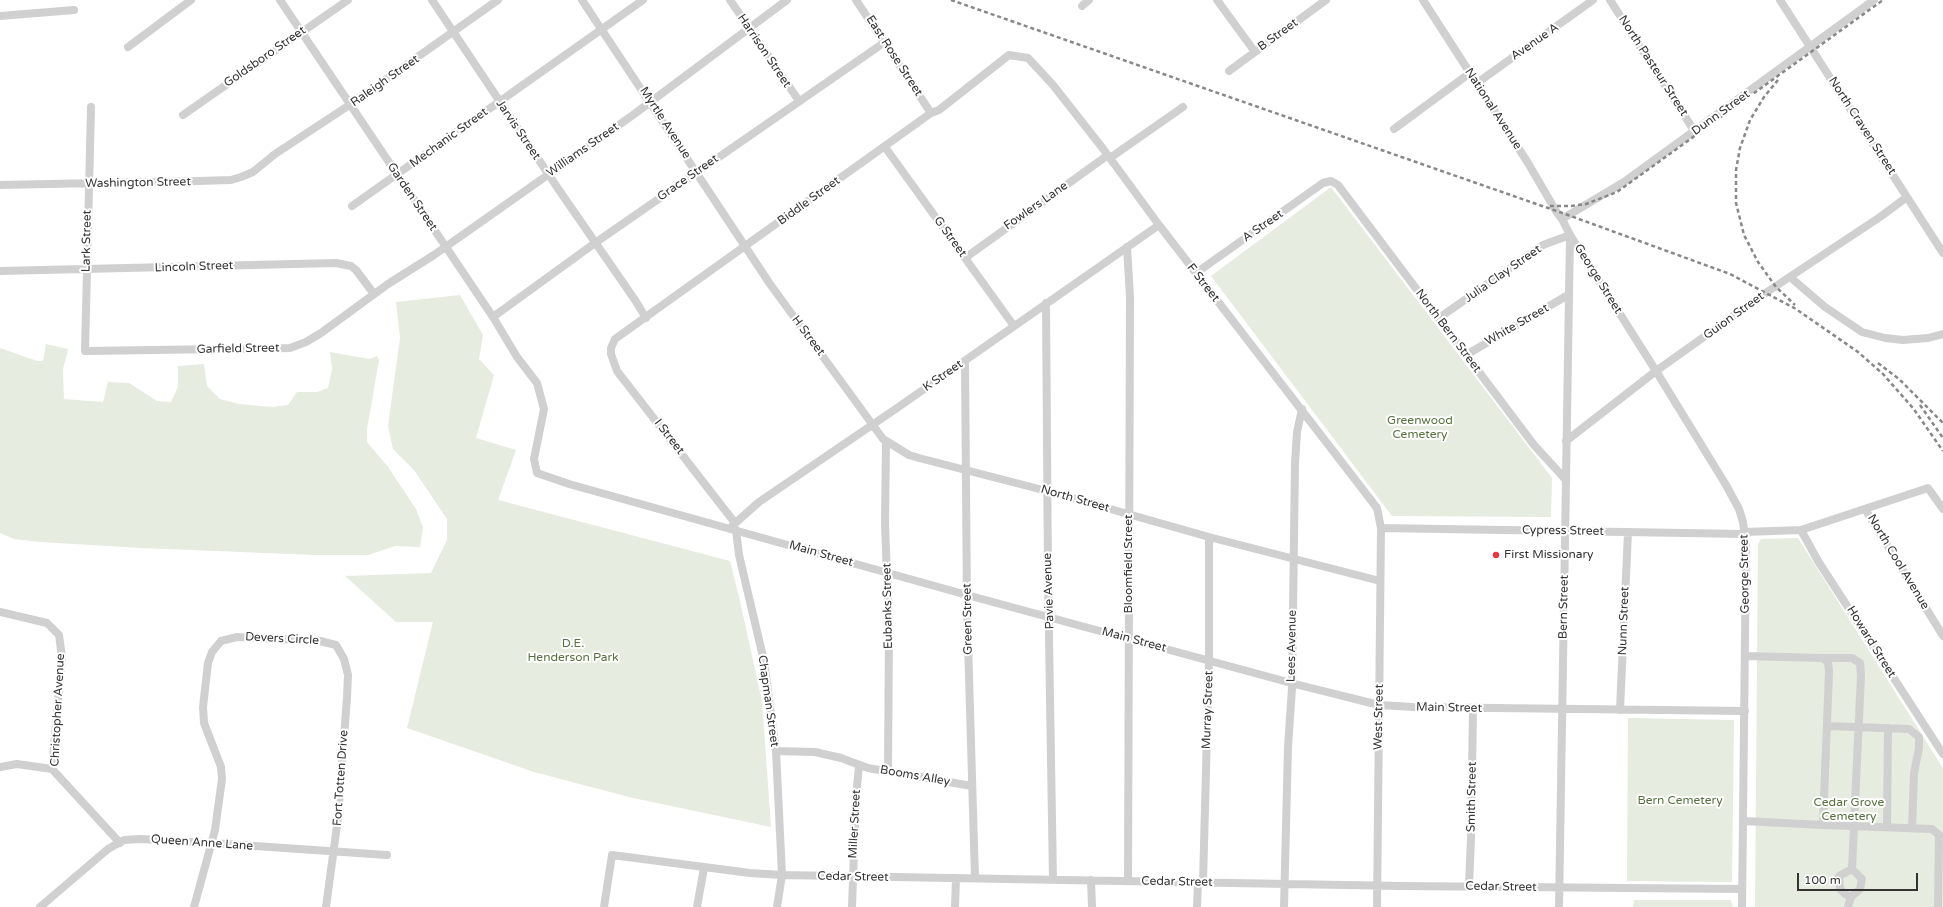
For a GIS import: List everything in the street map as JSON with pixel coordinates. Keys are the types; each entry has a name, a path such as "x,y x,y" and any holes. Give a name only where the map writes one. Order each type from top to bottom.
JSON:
{"street":[{"path":"128,47 191,0"},
{"name":"Garden Street","path":"280,0 351,104 445,247 493,316 517,357 537,383 542,396 544,409 534,459 536,473"},
{"name":"Goldsboro Street","path":"183,115 348,0"},
{"name":"Jarvis Street","path":"432,0 499,102 646,318"},
{"name":"Raleigh Street","path":"269,158 351,104 498,0"},
{"name":"Myrtle Avenue","path":"582,0 697,172 735,233 746,246"},
{"name":"Mechanic Street","path":"352,206 398,175 643,0"},
{"name":"Harrison Street","path":"730,0 799,101"},
{"name":"Williams Street","path":"374,294 445,247 651,102 788,0"},
{"name":"East Rose Street","path":"856,0 932,113"},
{"path":"1082,6 1089,0"},
{"path":"1218,0 1255,52"},
{"name":"B Street","path":"1229,71 1326,0"},
{"name":"National Avenue","path":"1423,0 1562,219"},
{"name":"Avenue A","path":"1476,83 1593,0"},
{"name":"North Pasteur Street","path":"1610,0 1695,132"},
{"name":"North Craven Street","path":"1780,0 1943,253"},
{"name":"Dunn Street","path":"1562,219 1624,182 1695,132 1874,0"},
{"path":"0,16 74,10"},
{"name":"Grace Street","path":"493,316 595,243 885,42"},
{"name":"Biddle Street","path":"611,348 615,339 885,148 932,113 956,98 1009,55"},
{"name":"F Street","path":"1009,55 1028,58 1036,64 1109,157 1159,225 1377,508 1381,528"},
{"path":"1394,129 1470,73"},
{"name":"Lark Street","path":"85,351 86,269 92,107"},
{"path":"1109,157 1183,107"},
{"name":"G Street","path":"885,148 1014,326"},
{"name":"Fowlers Lane","path":"965,258 1109,157"},
{"name":"Washington Street","path":"0,185 231,180 253,172 269,158"},
{"name":"A Street","path":"1196,273 1323,183 1331,181"},
{"name":"North Bern Street","path":"1331,181 1338,185 1534,445 1566,480"},
{"name":"Guion Street","path":"1566,441 1656,371 1790,277 1880,217 1907,196"},
{"name":"George Street","path":"1562,219 1570,236 1656,371 1739,509 1745,533 1746,656 1742,907"},
{"name":"K Street","path":"734,527 759,502 1159,225"},
{"name":"Julia Clay Street","path":"1439,318 1544,245 1570,236"},
{"name":"Bern Street","path":"1559,907 1570,236"},
{"name":"H Street","path":"746,246 770,284 873,424"},
{"name":"Bloomfield Street","path":"1127,247 1130,297 1128,881"},
{"name":"Lincoln Street","path":"0,271 336,263 351,266 356,270 374,294"},
{"path":"1790,277 1825,307 1862,332 1886,338 1903,340 1928,338 1943,334"},
{"name":"Garfield Street","path":"85,351 290,348 306,342 321,333 374,294"},
{"name":"White Street","path":"1466,355 1568,295"},
{"name":"Pavie Avenue","path":"1046,303 1047,491 1053,880"},
{"name":"I Street","path":"611,348 612,361 617,371 734,527"},
{"name":"Green Street","path":"966,360 967,596 975,878"},
{"name":"Lees Avenue","path":"1284,907 1292,683 1295,462 1302,409"},
{"name":"North Street","path":"873,424 886,441 909,455 1047,491 1209,537 1380,581"},
{"name":"Eubanks Street","path":"886,441 885,524 889,627 888,770"},
{"name":"Main Street","path":"536,473 569,484 734,527 967,596 1292,683 1379,704 1412,707 1746,711"},
{"name":"Cypress Street","path":"1381,528 1745,533 1801,530 1928,488 1943,509"},
{"name":"North Cool Avenue","path":"1865,509 1943,636"},
{"name":"Chapman Street","path":"734,527 739,555 764,661 776,751 782,875 777,907"},
{"name":"West Street","path":"1377,907 1381,528"},
{"name":"Howard Street","path":"1801,530 1818,561 1943,754"},
{"name":"Nunn Street","path":"1620,710 1628,532"},
{"name":"Murray Street","path":"1197,907 1200,882 1209,660 1209,537"},
{"name":"Christopher Avenue","path":"0,612 31,618 52,626 59,635 62,657 52,769 120,843"},
{"name":"Devers Circle","path":"211,843 218,813 222,779 221,767 204,723 203,707 208,664 212,652 221,641 237,637 292,638 331,643 336,645 341,650"},
{"name":"Fort Totten Drive","path":"326,907 335,852 348,682 346,664 341,650"},
{"path":"1746,656 1852,658 1860,663 1861,675 1852,869 1862,879 1860,889 1851,897 1848,907"},
{"path":"1822,658 1828,662 1824,825"},
{"name":"Smith Street","path":"1469,886 1473,708"},
{"path":"1826,726 1909,729 1919,737 1919,748 1914,773 1912,828"},
{"path":"1887,827 1888,728"},
{"name":"Booms Alley","path":"776,751 815,752 841,758 859,765 972,786"},
{"path":"0,767 16,764 52,769"},
{"name":"Miller Street","path":"852,907 856,798 859,765"},
{"path":"1744,821 1932,829 1939,835 1938,907"},
{"name":"Queen Anne Lane","path":"40,907 108,849 124,840 140,839 211,843 387,855"},
{"path":"194,907 211,843"},
{"name":"Cedar Street","path":"604,907 612,855 704,868 782,875 1053,880 1284,882 1560,888 1742,889"},
{"path":"697,907 704,868"},
{"path":"1851,897 1840,889 1839,876 1852,869"},
{"path":"955,907 956,878"},
{"path":"1091,880 1092,907"}],"green space":[{"name":"Greenwood Cemetery","path":"1331,187 1552,478 1551,517 1392,516 1211,276"},
{"name":"D.E. Henderson Park","path":"460,295 483,335 479,359 494,375 476,438 516,450 498,500 730,561 762,701 771,827 633,798 534,772 407,728 433,622 396,622 345,576 431,573 447,540 447,519 414,470 393,449 388,426 400,338 396,302"},
{"path":"46,344 68,349 63,369 64,399 103,402 108,382 129,383 157,401 171,402 178,387 178,366 204,364 207,386 220,399 239,404 273,407 288,405 297,392 317,392 328,388 332,369 330,352 369,359 377,356 379,360 367,429 367,442 388,467 416,509 423,528 420,547 395,546 368,555 316,555 141,548 40,542 14,539 0,533 0,348 37,361 43,361"},
{"name":"Cedar Grove Cemetery","path":"1798,538 1943,768 1943,907 1755,907 1758,544 1761,539"},
{"name":"Bern Cemetery","path":"1628,718 1734,720 1732,882 1627,881"},
{"path":"1634,900 1731,900 1733,907 1633,907"}],"railway":[{"path":"951,0 1568,215 1730,274 1796,309 1858,352 1883,374 1913,408 1943,451"},
{"path":"1550,206 1586,204 1617,192 1883,0"},
{"path":"1778,80 1764,97 1750,120 1740,148 1736,170 1736,203 1744,235 1758,262 1776,287 1795,305"},
{"path":"1878,363 1899,379 1943,423"},
{"path":"1920,405 1943,438"}],"place":[{"name":"First Missionary","path":"1496,555"}]}
